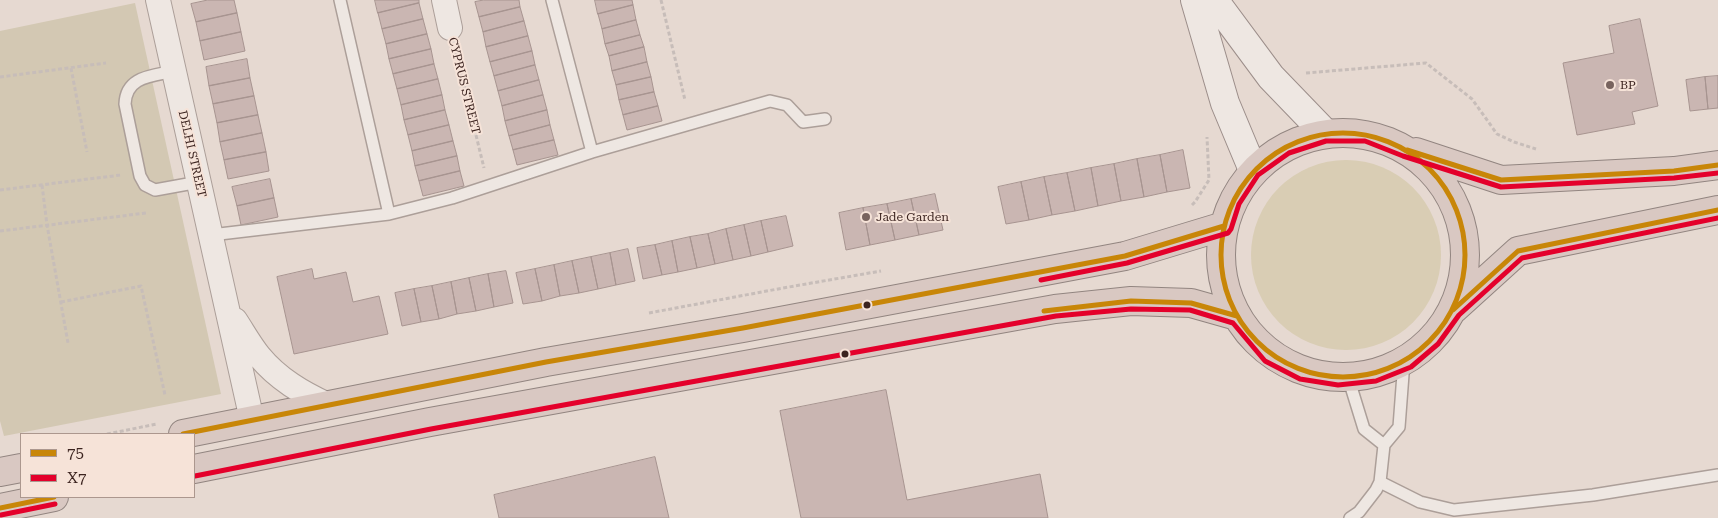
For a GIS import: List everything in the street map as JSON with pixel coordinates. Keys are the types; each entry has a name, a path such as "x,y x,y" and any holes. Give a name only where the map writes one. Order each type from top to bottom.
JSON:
{"highway":[{"path":"1718,165 1674,170 1501,180 1405,149 1366,134 1325,133 1286,146 1253,170 1232,201 1224,226 1220,269 1228,301 1237,316 1270,355 1302,372 1339,378 1375,374 1404,361 1433,338 1453,310 1518,251 1718,210"},
{"path":"1405,149 1434,172 1454,203 1465,238 1464,274 1453,310"},
{"path":"172,429 252,420 546,362 753,327 1106,260 1174,243 1224,226"},
{"path":"195,469 430,422 1055,309 1131,301 1191,303 1237,316"},
{"path":"0,472 20,468"},
{"path":"0,508 49,498"}],"street":[{"name":"DELHI STREET","path":"158,0 252,420"},
{"name":"CYPRUS STREET","path":"444,0 450,28"},
{"path":"1196,0 1225,103 1253,170"},
{"path":"1214,0 1270,77 1325,133"},
{"name":"DELHI STREET","path":"228,308 259,356 285,381 300,392 328,406"}],"lane":[{"path":"340,0 389,214"},
{"path":"552,0 592,152"},
{"path":"174,71 134,82 128,88 125,96 139,173 145,185 155,190 199,182"},
{"path":"210,235 389,214 452,198 592,152 770,101 787,105 803,122 824,119"},
{"path":"1350,518 1359,512 1380,482 1384,445 1399,427 1404,361"},
{"path":"1348,377 1364,429 1384,445"},
{"path":"1380,482 1420,502 1454,510 1593,495 1718,475"}],"path":[{"path":"661,0 685,100"},
{"name":"CYPRUS STREET","path":"450,28 484,171"},
{"path":"1270,77 1426,62 1472,99 1497,134 1514,142 1540,150"},
{"path":"0,77 106,63"},
{"path":"71,68 87,152"},
{"path":"1187,208 1195,202 1208,180 1207,116 1225,103"},
{"path":"0,190 139,173"},
{"path":"42,185 47,225 68,343"},
{"path":"0,231 146,213"},
{"path":"647,314 869,272 889,271"},
{"path":"61,302 141,286 165,395"},
{"path":"119,433 172,429"}],"shaded area":[{"path":"135,3 221,394 4,436 0,421 0,31"},
{"path":"1346,160 1364,162 1382,168 1399,176 1413,188 1425,202 1433,219 1439,237 1441,255 1439,273 1433,291 1425,308 1413,322 1399,334 1382,342 1364,348 1346,350 1328,348 1310,342 1293,334 1279,322 1267,308 1259,291 1253,273 1251,255 1253,237 1259,219 1267,202 1279,188 1293,176 1310,168 1328,162"}],"building":[{"path":"208,0 234,0 237,13 196,22 191,4"},
{"path":"375,0 419,0 419,3 378,13"},
{"path":"484,0 519,0 520,7 479,17 475,2"},
{"path":"595,0 632,0 633,5 598,14"},
{"path":"419,3 423,19 382,29 378,13"},
{"path":"633,5 636,20 602,29 598,14"},
{"path":"520,7 524,21 483,32 479,17"},
{"path":"237,13 241,32 200,41 196,22"},
{"path":"423,19 427,34 386,44 382,29"},
{"name":"BP","path":"1640,19 1658,106 1632,112 1635,124 1577,135 1563,63 1614,53 1609,26"},
{"path":"636,20 640,35 605,44 602,29"},
{"path":"524,21 528,36 486,47 483,32"},
{"path":"241,32 245,51 204,60 200,41"},
{"path":"427,34 431,49 389,59 386,44"},
{"path":"640,35 644,47 609,56 605,44"},
{"path":"528,36 532,51 490,62 486,47"},
{"path":"644,47 647,62 612,71 609,56"},
{"path":"431,49 434,64 393,74 389,59"},
{"path":"532,51 535,65 494,76 490,62"},
{"path":"247,59 250,78 209,86 206,67"},
{"path":"647,62 651,77 616,85 612,71"},
{"path":"434,64 438,79 397,89 393,74"},
{"path":"535,65 539,80 498,91 494,76"},
{"path":"1718,76 1718,108 1708,109 1705,77"},
{"path":"651,77 654,92 619,100 616,85"},
{"path":"1705,77 1708,109 1690,111 1686,80"},
{"path":"250,78 254,96 213,104 209,86"},
{"path":"438,79 442,95 401,105 397,89"},
{"path":"539,80 543,95 502,106 498,91"},
{"path":"654,92 658,106 623,115 619,100"},
{"path":"442,95 445,110 404,120 401,105"},
{"path":"543,95 547,110 505,121 502,106"},
{"path":"254,96 258,115 217,123 213,104"},
{"path":"658,106 662,121 627,130 623,115"},
{"path":"445,110 449,125 408,135 404,120"},
{"path":"547,110 550,125 509,136 505,121"},
{"path":"258,115 262,133 220,142 217,123"},
{"path":"449,125 453,141 412,151 408,135"},
{"path":"550,125 554,140 513,150 509,136"},
{"path":"262,133 266,152 224,160 220,142"},
{"path":"554,140 558,155 517,165 513,150"},
{"path":"453,141 457,156 415,166 412,151"},
{"path":"1183,150 1190,188 1167,192 1160,155"},
{"path":"266,152 269,171 228,179 224,160"},
{"path":"1160,155 1167,192 1144,197 1137,159"},
{"path":"457,156 460,171 419,181 415,166"},
{"path":"1137,159 1144,197 1121,201 1114,164"},
{"path":"1114,164 1121,201 1098,206 1091,168"},
{"path":"1091,168 1098,206 1075,211 1067,173"},
{"path":"460,171 464,186 423,196 419,181"},
{"path":"1067,173 1075,211 1052,215 1044,177"},
{"path":"1044,177 1052,215 1029,220 1021,182"},
{"path":"270,179 274,198 237,206 232,187"},
{"path":"1021,182 1029,220 1006,224 998,187"},
{"path":"935,194 943,230 919,235 911,199"},
{"path":"274,198 278,217 241,225 237,206"},
{"path":"911,199 919,235 895,240 887,204"},
{"path":"887,204 895,240 870,245 863,208"},
{"path":"863,208 870,245 846,250 839,213"},
{"path":"786,216 793,246 768,252 761,221"},
{"path":"761,221 768,252 751,256 744,225"},
{"path":"744,225 751,256 733,260 726,229"},
{"path":"726,229 733,260 715,264 708,234"},
{"path":"708,234 715,264 697,268 690,237"},
{"path":"690,237 697,268 678,272 672,241"},
{"path":"672,241 678,272 662,275 655,245"},
{"path":"655,245 662,275 643,279 637,248"},
{"path":"628,249 635,281 616,285 610,253"},
{"path":"610,253 616,285 598,289 591,257"},
{"path":"591,257 598,289 579,293 572,261"},
{"path":"572,261 579,293 560,296 554,265"},
{"path":"554,265 560,296 542,301 535,269"},
{"path":"312,269 314,279 346,272 353,302 379,296 388,334 294,354 277,277"},
{"path":"535,269 542,301 523,304 516,273"},
{"path":"506,271 513,303 494,307 488,274"},
{"path":"488,274 494,307 476,311 469,278"},
{"path":"469,278 476,311 457,314 451,282"},
{"path":"451,282 457,314 439,319 432,286"},
{"path":"432,286 439,319 421,322 414,289"},
{"path":"414,289 421,322 402,326 395,293"},
{"path":"886,390 907,500 1040,474 1048,518 801,518 780,411"},
{"path":"655,457 669,518 499,518 494,495"}],"transit line":[{"name":"75","path":"1343,133 1367,135 1390,142 1401,147 1429,169 1451,197 1456,208 1463,231 1465,255 1463,279 1456,302 1451,313 1429,341 1401,363 1390,368 1367,375 1343,377 1319,375 1296,368 1285,363 1257,341 1235,313 1230,302 1223,279 1221,255 1223,231 1230,208 1235,197 1257,169 1285,147 1296,142 1319,135 1343,133"},
{"name":"X7","path":"1041,280 1127,263 1228,233 1239,204 1258,175 1289,153 1326,141 1365,141 1403,156 1501,187 1674,178 1718,173"},
{"name":"75","path":"1407,150 1501,180 1674,171 1718,165"},
{"name":"75","path":"1453,310 1518,251 1718,210"},
{"name":"X7","path":"195,476 431,429 1056,316 1131,309 1190,310 1233,323 1265,361 1300,379 1338,385 1376,381 1411,367 1438,344 1459,315 1522,258 1718,218"},
{"name":"75","path":"188,433 546,362 743,328 1125,256 1224,226"},
{"name":"75","path":"1044,311 1131,301 1191,303 1237,316"},
{"name":"75","path":"0,508 49,498"},
{"name":"X7","path":"1,515 55,504"}],"place":[{"name":"BP","path":"1610,85"},
{"name":"Jade Garden","path":"866,217"}]}
